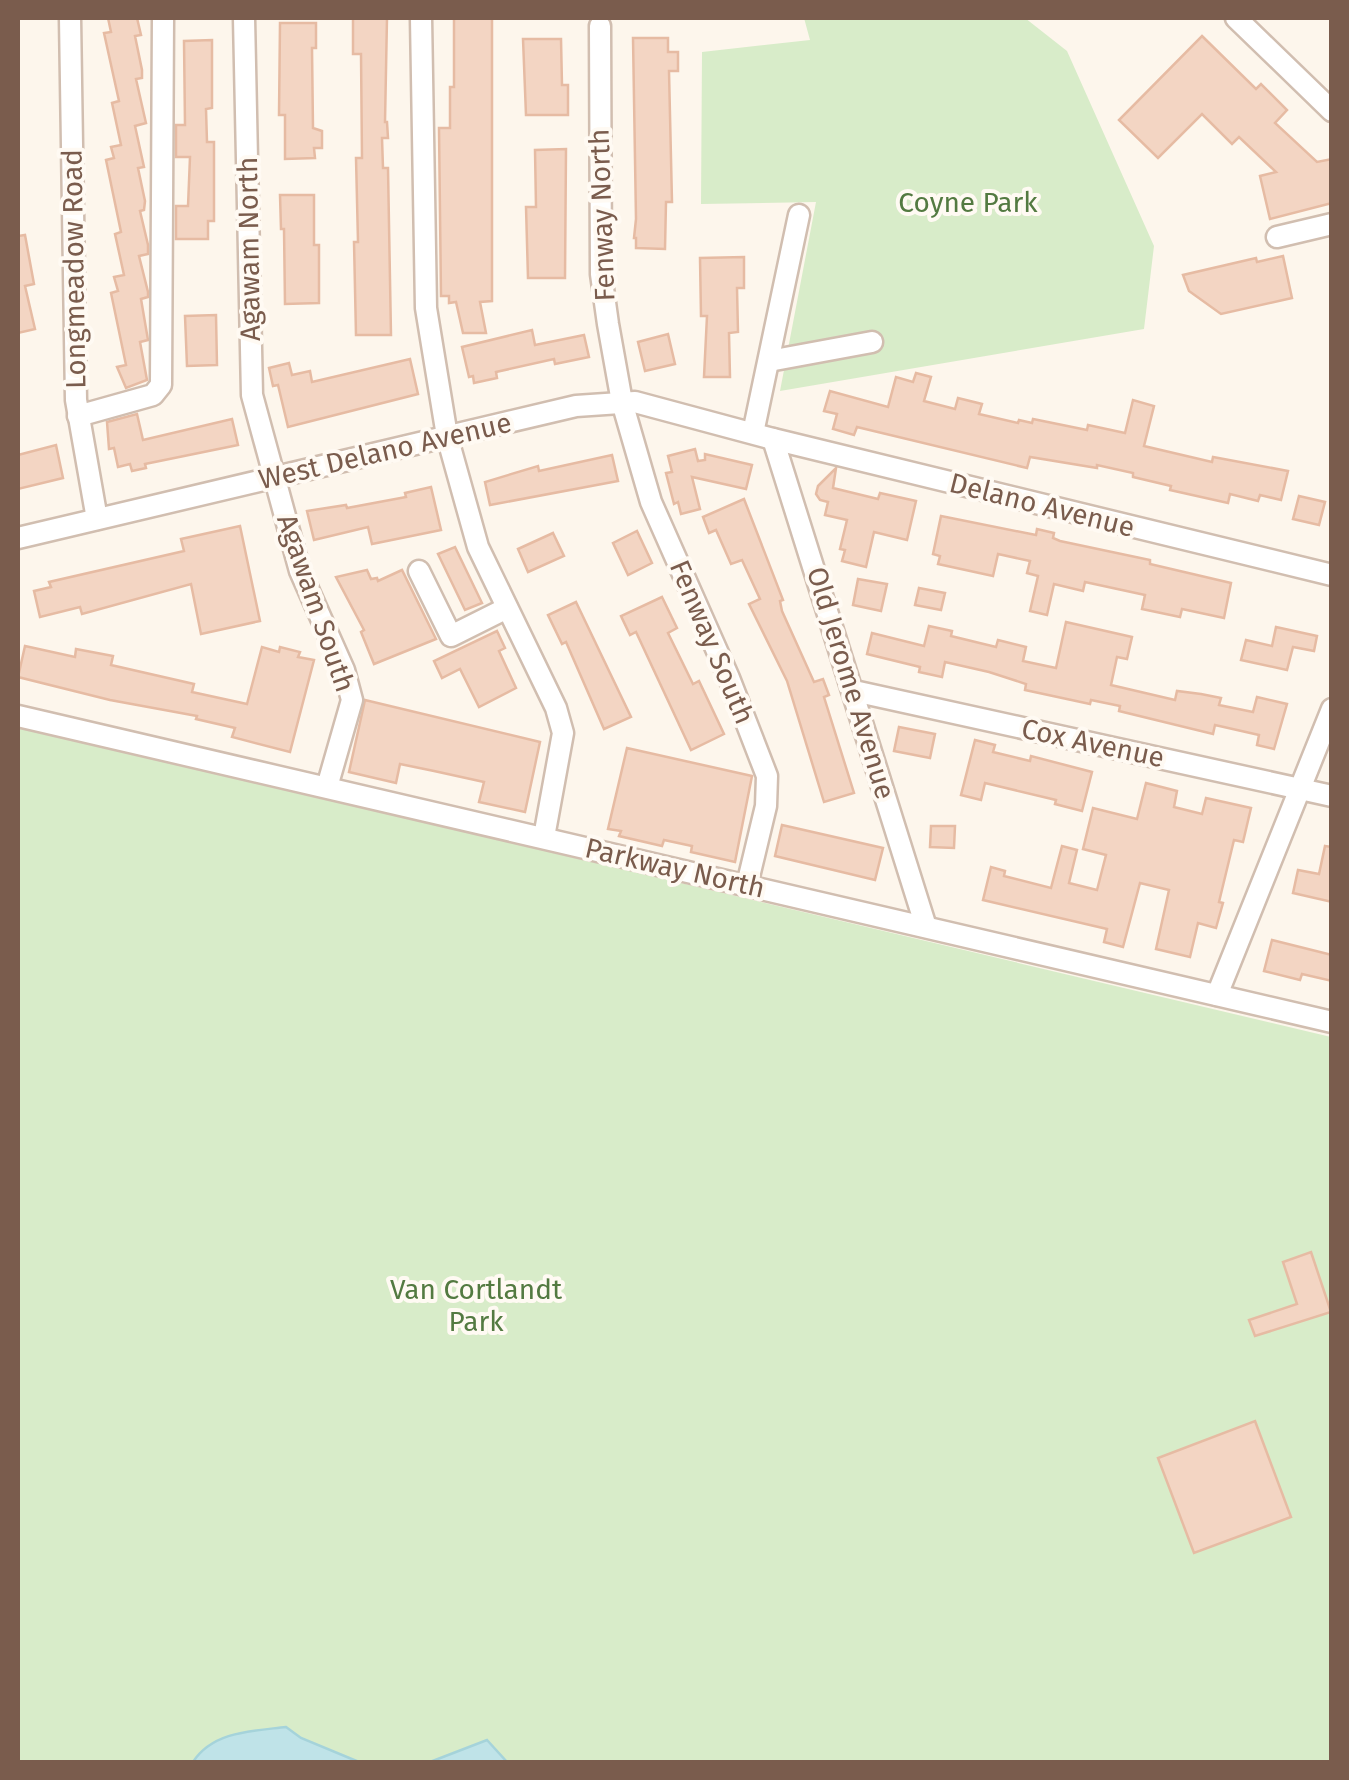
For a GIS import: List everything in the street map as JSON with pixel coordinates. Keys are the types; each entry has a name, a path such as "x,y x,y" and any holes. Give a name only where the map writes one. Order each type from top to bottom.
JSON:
{"street":[{"name":"Longmeadow Road","path":"70,18 78,416 97,519"},
{"path":"78,416 154,395 161,385 163,18"},
{"name":"Agawam North","path":"244,18 252,396 274,478"},
{"path":"421,18 426,308 446,436 478,547 556,708 563,733 544,837"},
{"path":"1236,18 1332,112"},
{"name":"Fenway North","path":"600,26 601,274 622,402"},
{"name":"Old Jerome Avenue","path":"799,215 769,361 763,436 854,691 926,927"},
{"path":"1277,237 1332,224"},
{"path":"769,361 872,342"},
{"name":"Fenway South","path":"622,402 651,502 729,678 767,776 766,806 747,885"},
{"name":"West Delano Avenue","path":"18,538 576,406 635,402 763,436"},
{"name":"Delano Avenue","path":"763,436 1332,575"},
{"name":"Agawam South","path":"274,478 300,571 344,670 352,700 327,786"},
{"path":"420,571 451,636 507,608"},
{"name":"Cox Avenue","path":"854,691 1332,796"},
{"path":"1217,995 1332,708"},
{"name":"Parkway North","path":"18,716 1332,1022"}],"green space":[{"name":"Coyne Park","path":"804,18 1025,18 1067,51 1154,246 1144,329 780,391 816,202 701,204 702,52 810,40"},
{"name":"Van Cortlandt Park","path":"18,726 1331,1037 1331,1762 18,1762"}],"water":[{"path":"286,1727 301,1738 359,1762 193,1762 223,1738"},
{"path":"487,1740 507,1762 430,1762"}],"building":[{"path":"108,18 137,18 141,35 135,36 142,78 136,79 146,123 135,126 144,167 138,168 145,201 144,210 140,211 148,245 148,254 139,256 148,292 148,297 141,299 148,340 140,342 147,380 126,388 117,367 126,365 111,293 118,291 114,277 124,275 115,234 121,232 106,160 114,158 111,147 121,145 112,103 119,101 104,33 111,32"},
{"path":"353,18 387,18 388,138 382,138 383,168 388,168 391,335 356,335 356,158 362,158 361,54 353,54"},
{"path":"454,18 492,18 492,301 480,302 486,333 463,333 456,302 449,303 449,296 441,296 439,128 450,128"},
{"path":"280,23 316,23 316,48 312,48 313,128 322,131 322,148 314,148 315,158 285,159 285,115 279,115"},
{"path":"1202,36 1256,89 1261,84 1287,110 1275,123 1317,162 1332,159 1332,203 1270,219 1260,176 1276,172 1239,137 1232,144 1202,114 1158,158 1119,120"},
{"path":"633,38 668,38 668,52 678,52 678,71 669,71 672,202 666,202 665,249 636,248 634,238"},
{"path":"523,39 561,39 562,85 568,85 568,115 526,115"},
{"path":"212,40 212,108 206,109 207,142 214,142 214,221 208,221 208,239 176,239 176,206 188,206 190,157 176,157 176,125 185,125 184,41"},
{"path":"566,149 565,278 528,278 526,207 536,207 535,150"},
{"path":"280,195 314,195 319,303 285,304"},
{"path":"25,235 34,284 25,286 35,329 18,333 18,236"},
{"path":"1283,256 1292,298 1221,314 1189,291 1183,275 1256,258 1257,262"},
{"path":"744,257 744,288 737,288 738,332 729,333 730,377 704,377 707,316 701,316 700,258"},
{"path":"216,315 217,365 187,366 185,316"},
{"path":"532,330 535,345 584,335 589,357 555,364 554,359 496,372 497,378 474,383 473,376 469,377 462,347"},
{"path":"668,334 675,364 645,371 638,342"},
{"path":"410,359 418,394 288,427 278,385 273,386 269,368 289,363 292,375 310,371 312,382"},
{"path":"916,373 931,377 924,401 955,409 958,398 982,404 979,414 1018,423 1032,423 1033,419 1125,433 1133,400 1154,406 1144,446 1212,462 1213,457 1288,471 1281,500 1260,495 1258,501 1230,494 1228,503 1170,490 1171,486 1097,465 1030,457 1027,468 857,427 854,435 833,429 837,414 824,411 830,391 888,407 896,377 913,382"},
{"path":"137,414 143,440 232,419 238,445 145,464 146,468 132,471 130,464 118,467 114,448 109,449 107,422"},
{"path":"56,445 63,478 18,489 18,455"},
{"path":"695,449 698,461 705,460 705,454 752,465 746,489 692,477 700,509 681,514 678,502 674,504 666,473 672,472 668,456"},
{"path":"612,455 618,481 490,505 485,482 538,466 539,471"},
{"path":"836,468 833,488 878,499 880,493 916,501 907,540 874,532 866,567 842,561 845,550 840,549 847,520 825,515 828,502 816,494 818,486"},
{"path":"431,487 441,530 372,544 368,527 314,540 307,511 406,497 405,493"},
{"path":"1299,496 1325,502 1319,525 1293,519"},
{"path":"744,499 783,600 782,611 814,682 823,679 829,695 824,697 854,793 824,802 787,681 749,604 760,599 742,560 731,564 716,530 709,533 703,517"},
{"path":"941,516 1036,535 1037,529 1054,533 1053,538 1060,541 1150,560 1150,564 1231,583 1224,618 1182,609 1180,617 1142,609 1145,595 1085,582 1083,591 1054,584 1047,615 1030,611 1038,576 1027,573 1030,561 998,554 993,576 938,564 940,556 933,554"},
{"path":"240,526 260,621 201,634 191,584 82,614 80,607 40,617 34,591 51,587 49,582 184,551 181,539"},
{"path":"637,531 652,563 628,575 613,543"},
{"path":"553,533 564,556 528,572 518,549"},
{"path":"455,547 482,603 465,610 438,554"},
{"path":"367,570 371,579 378,581 402,570 436,639 374,664 361,632 364,630 336,577"},
{"path":"858,579 887,584 881,611 853,605"},
{"path":"919,588 945,593 941,610 915,605"},
{"path":"662,597 677,628 668,633 693,684 699,681 724,734 691,750 636,632 630,635 621,616"},
{"path":"576,602 631,717 604,729 566,642 562,644 548,615"},
{"path":"1066,622 1132,637 1127,659 1117,657 1111,685 1175,700 1177,691 1201,694 1221,698 1219,705 1253,712 1257,697 1287,704 1274,749 1257,745 1259,735 1215,725 1213,734 1119,711 1120,706 1091,700 1090,704 1025,690 1026,684 989,672 945,662 942,677 919,672 920,667 867,654 872,633 924,646 929,626 996,647 998,640 1026,647 1023,661 1056,668"},
{"path":"1276,627 1317,636 1314,651 1293,647 1287,670 1241,660 1246,640 1272,646"},
{"path":"497,631 505,648 499,651 516,688 479,707 460,669 442,678 434,661"},
{"path":"25,646 75,657 76,649 113,656 111,665 194,684 192,692 247,704 262,647 300,652 298,657 314,660 290,752 232,737 235,728 196,719 197,716 18,677"},
{"path":"365,700 540,742 525,812 479,802 484,782 400,764 396,783 349,772"},
{"path":"899,727 935,734 930,758 894,751"},
{"path":"975,740 995,745 993,752 1030,761 1031,756 1092,772 1082,811 1055,804 1056,800 985,783 981,800 961,795"},
{"path":"627,748 752,776 735,862 691,852 692,846 664,840 662,846 619,836 621,831 608,829"},
{"path":"1146,783 1177,791 1174,807 1202,814 1206,798 1251,808 1243,842 1234,840 1216,928 1198,923 1190,957 1156,949 1169,890 1140,883 1123,947 1104,942 1107,929 983,900 991,867 1005,871 1004,876 1051,888 1062,846 1077,850 1069,883 1097,890 1106,855 1083,849 1093,808 1137,819"},
{"path":"782,825 883,848 875,880 775,856"},
{"path":"931,826 955,826 954,848 930,847"},
{"path":"1325,846 1332,847 1332,902 1293,893 1298,870 1319,874"},
{"path":"1272,940 1332,955 1332,981 1302,974 1300,980 1264,971"},
{"path":"1311,1252 1331,1312 1255,1336 1249,1320 1297,1304 1283,1262"},
{"path":"1255,1421 1291,1517 1194,1553 1158,1458"}]}
